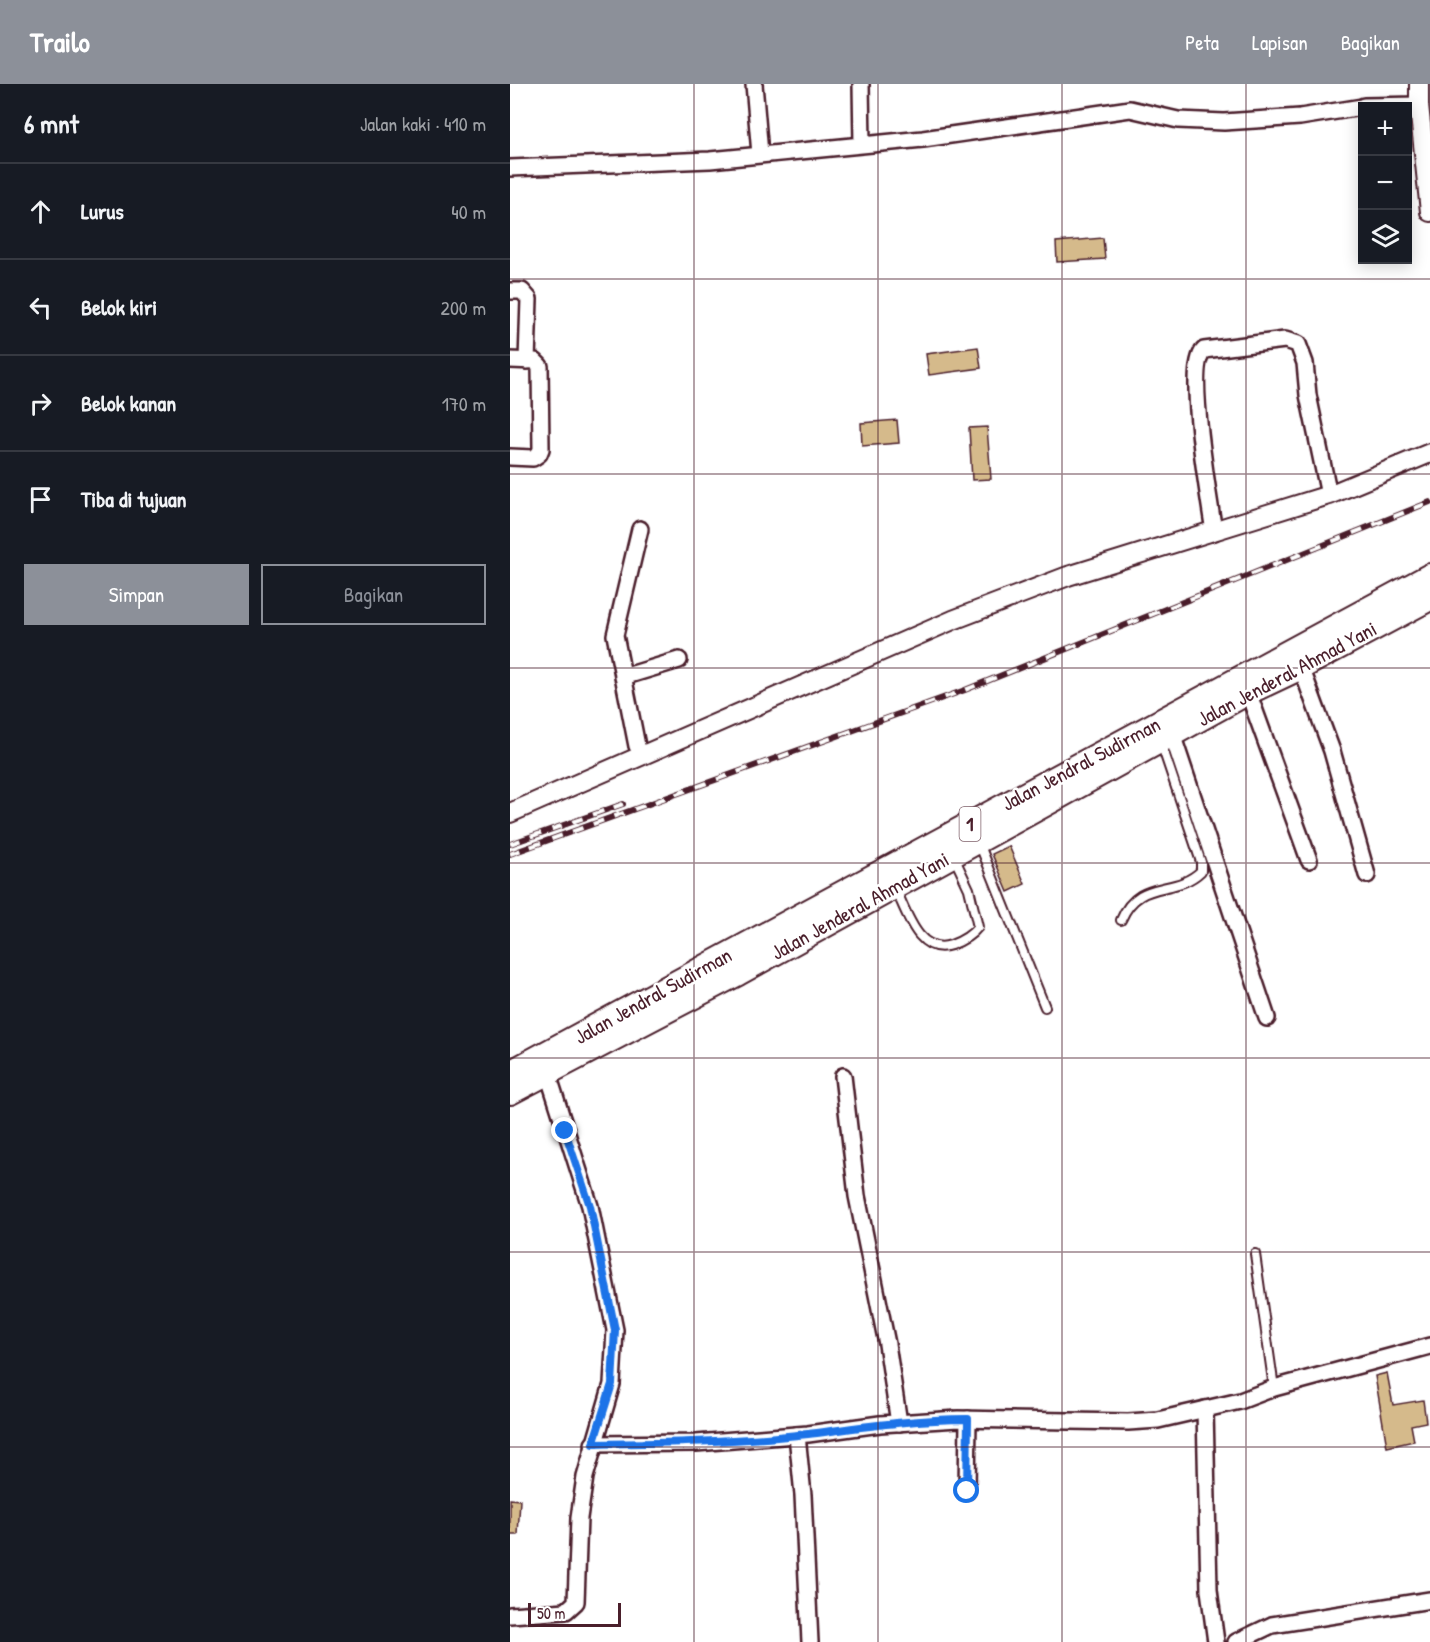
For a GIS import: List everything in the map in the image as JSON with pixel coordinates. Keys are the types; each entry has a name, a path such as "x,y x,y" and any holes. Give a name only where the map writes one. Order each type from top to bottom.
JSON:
{"highway":[{"name":"Jalan Jendral Sudirman","path":"510,1073 891,878 1430,576"},
{"name":"Jalan Jenderal Ahmad Yani","path":"949,846 978,842 1248,692 1300,668 1430,598"},
{"name":"Jalan Jenderal Ahmad Yani","path":"510,1092 548,1074 891,878"}],"street":[{"path":"754,84 760,154"},
{"path":"861,84 862,144"},
{"path":"1384,102 1422,93 1430,212"},
{"path":"510,168 640,164 760,154 1007,128 1130,109 1179,120 1224,122 1300,117 1358,108"},
{"path":"510,291 522,291 529,299 527,361"},
{"path":"1214,532 1198,421 1198,360 1204,350 1285,340 1298,344 1305,363 1308,395 1329,495"},
{"path":"510,360 535,361 540,366 541,449 539,454 533,458 510,457"},
{"path":"510,813 953,620 1068,576 1329,495 1430,453"},
{"path":"637,746 615,630 640,529"},
{"path":"623,677 679,660"},
{"path":"1300,668 1332,752 1367,875"},
{"path":"1248,692 1309,860"},
{"path":"1166,738 1267,1018"},
{"path":"613,767 637,746 655,741 680,740"},
{"path":"510,1615 566,1611 576,1602 579,1518 593,1444 612,1384 615,1330 590,1206 548,1074"},
{"path":"843,1076 857,1196 887,1344 899,1423"},
{"path":"593,1444 696,1443 797,1435 899,1423 968,1419 1128,1422 1166,1418 1240,1401 1274,1388 1430,1346"},
{"path":"1205,1409 1209,1590 1216,1642"},
{"path":"967,1491 968,1419"},
{"path":"797,1435 803,1495 810,1642"},
{"path":"1236,1642 1272,1624 1430,1600"}],"lane":[{"path":"1121,920 1127,905 1134,898 1188,879 1201,871 1202,862 1166,738"},
{"path":"978,842 1045,1007"},
{"path":"891,878 919,936 929,946 944,947 971,936 978,927 977,913 949,846"},
{"path":"1254,1254 1274,1388"}],"building":[{"path":"1103,238 1105,259 1057,262 1056,242"},
{"path":"978,347 981,368 929,375 926,354"},
{"path":"897,420 899,443 862,446 861,423"},
{"path":"987,427 991,479 972,480 969,428"},
{"path":"1009,846 1025,884 1008,892 992,854"},
{"path":"1387,1373 1393,1405 1423,1400 1426,1422 1411,1425 1414,1441 1387,1447 1375,1376"},
{"path":"510,1499 520,1500 518,1535 510,1535"}],"railway":[{"path":"510,854 965,690 1430,502"},
{"path":"510,844 623,804"}],"route":[{"path":"565,1131 590,1206 615,1330 612,1384 593,1444 696,1443 808,1434 880,1424 968,1419 967,1491"}]}
